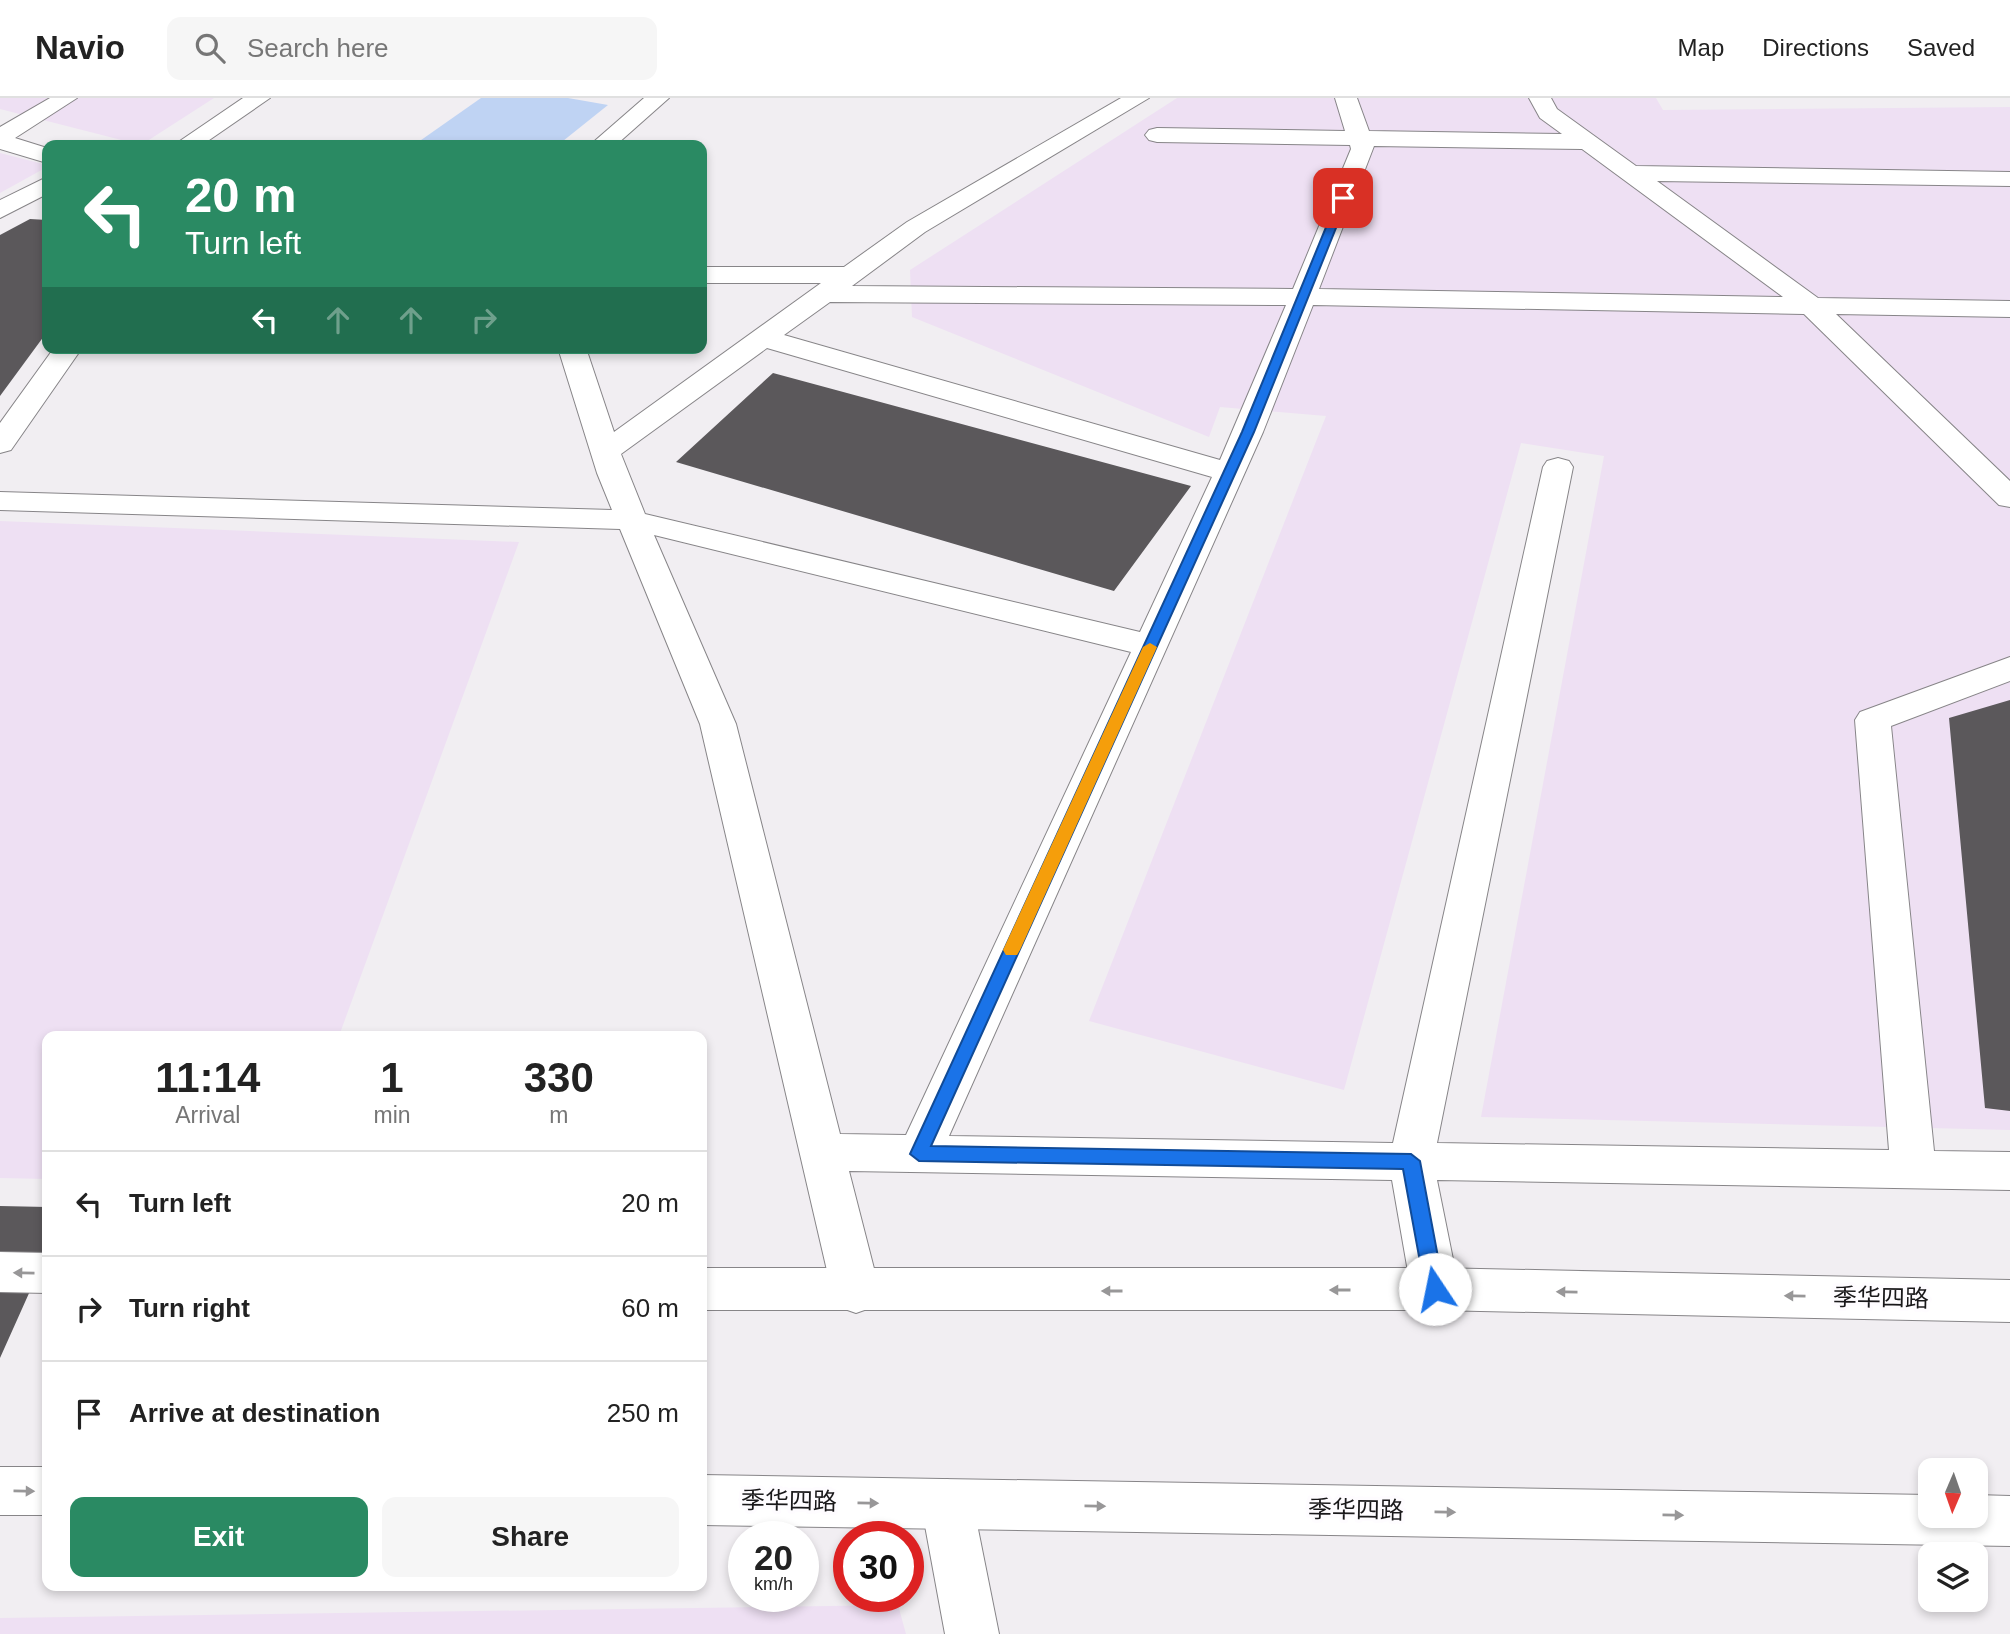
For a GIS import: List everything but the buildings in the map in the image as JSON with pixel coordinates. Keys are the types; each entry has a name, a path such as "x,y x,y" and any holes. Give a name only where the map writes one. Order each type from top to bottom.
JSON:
{"street":[{"path":"0,139 66,98"},
{"path":"194,140 259,98"},
{"path":"608,140 658,98"},
{"path":"605,452 916,227 1138,98"},
{"path":"919,1154 1230,472 1363,149 1346,98"},
{"path":"1540,98 1548,113 1811,305 2010,498"},
{"path":"1157,135 1587,142"},
{"path":"0,139 42,154"},
{"path":"1630,173 2010,179"},
{"path":"0,210 42,187"},
{"path":"707,275 850,275"},
{"path":"824,294 1302,297 2010,309"},
{"path":"763,338 1230,472"},
{"path":"0,444 64,354"},
{"path":"574,354 605,452 718,724 856,1292"},
{"path":"1435,1289 1411,1161 1558,467"},
{"path":"2,505 632,520 1151,646"},
{"path":"1913,1169 1873,720 2010,668"},
{"path":"821,1152 2010,1171"},
{"path":"0,1272 42,1273"},
{"name":"季华四路","path":"707,1289 856,1292 1435,1289 2010,1301"},
{"path":"0,1491 42,1491"},
{"name":"季华四路","path":"707,1500 2010,1521"},
{"path":"947,1504 972,1634"}],"shaded area":[{"path":"0,98 214,98 149,140 121,140 0,109"},
{"path":"1177,98 1656,98 1663,110 2010,107 2010,1130 1481,1117 1604,456 1521,443 1344,1090 1089,1021 1326,416 1220,407 1209,437 912,317 910,270"},
{"path":"0,153 42,164 42,170 0,193"},
{"path":"0,521 519,542 341,1031 42,1031 42,1179 0,1178"},
{"path":"819,1606 833,1606 833,1612 900,1612 906,1634 0,1634 0,1618 728,1607 728,1612 819,1612"}],"water":[{"path":"481,98 568,98 608,105 564,140 421,140"}],"slow traffic":[{"path":"1012,950 1150,647"}],"route":[{"path":"1343,198 1248,432 919,1154 1411,1161 1435,1289"}]}
